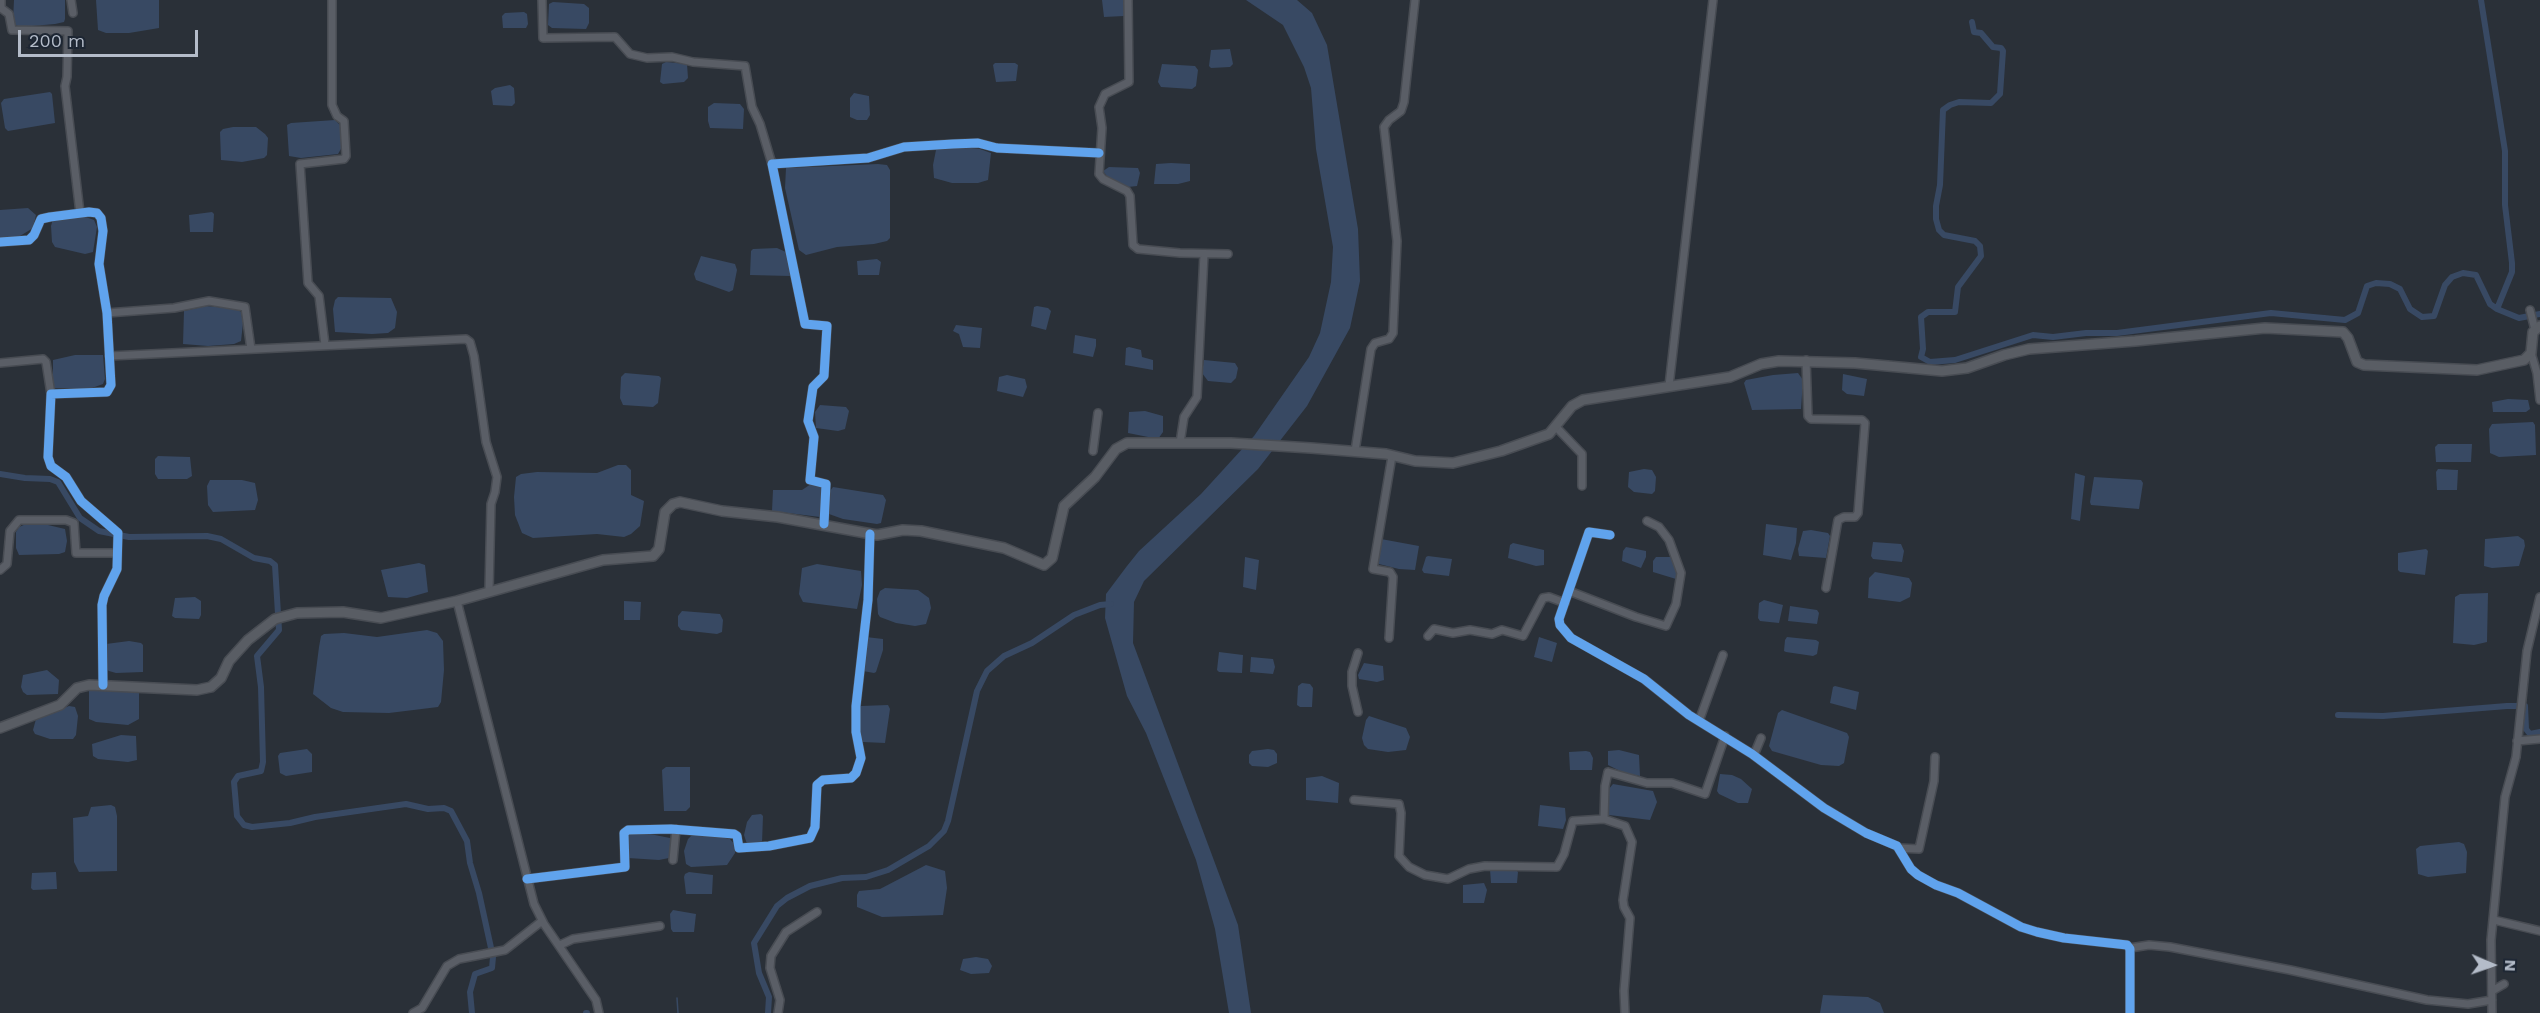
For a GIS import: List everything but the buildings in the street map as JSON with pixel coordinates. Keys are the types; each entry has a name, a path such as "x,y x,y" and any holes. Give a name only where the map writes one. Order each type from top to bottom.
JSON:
{"main road":[{"path":"0,728 60,705 77,688 89,685 197,690 211,687 221,678 229,661 248,640 279,618 297,613 343,612 381,618 457,601 603,560 653,556 659,549 665,512 673,504 680,502 722,511 824,524 870,534 884,535 903,530 921,531 1004,548 1046,565 1052,558 1064,506 1095,477 1116,449 1123,444 1231,443 1355,451 1415,461 1453,463 1523,444 1549,434 1557,428 1569,409 1583,400 1730,376 1769,363 1806,360 1942,370 1968,368 2004,355 2030,349 2265,328 2343,332 2348,338 2357,362 2364,365 2477,370 2524,360 2531,353 2536,326"}],"street":[{"path":"1,0 1,8 9,14 12,30 68,31 65,86 80,213"},
{"path":"71,0 73,13"},
{"path":"325,345 319,296 308,283 300,164 344,159 346,156 344,121 337,116 333,105 332,0"},
{"path":"542,0 543,38 615,37 630,54 647,58 672,57 693,62 745,66 752,108 760,124 771,164 806,324 827,326 824,376 813,387 808,421 814,437 810,480 826,484 824,524"},
{"path":"1128,0 1129,82 1105,94 1100,107 1102,128 1099,174 1103,179 1127,191 1130,196 1133,245 1138,249 1228,254"},
{"path":"1355,451 1371,349 1375,343 1389,339 1393,333 1397,241 1384,127 1401,111 1404,102 1415,0"},
{"path":"1669,386 1713,0"},
{"path":"771,164 868,158 904,147 978,143 996,148 1100,153"},
{"path":"0,242 29,240 34,236 41,219 80,213 97,213 101,218 103,231 99,264 108,313 111,385 107,392 51,394"},
{"path":"1180,443 1184,417 1197,397 1204,254"},
{"path":"108,313 174,308 209,301 245,306 251,349"},
{"path":"2530,310 2536,326"},
{"path":"109,357 466,339 470,342 486,442 497,477 491,504 489,591"},
{"path":"2531,353 2537,373 2540,400"},
{"path":"0,363 43,360 46,362 51,394 48,412 49,462 55,470 66,477 81,501 118,537 117,569 102,605 103,685"},
{"path":"1806,360 1808,416 1811,419 1862,420 1865,423 1858,513 1855,517 1844,517 1838,520 1827,588"},
{"path":"1092,452 1098,413"},
{"path":"1557,428 1582,454 1582,486"},
{"path":"1389,638 1394,577 1390,572 1373,569 1392,456"},
{"path":"0,570 7,564 10,531 19,520 66,520 74,523 76,553 117,553"},
{"path":"1569,591 1666,626 1676,603 1681,573 1669,540 1659,527 1647,521"},
{"path":"1610,535 1589,532 1560,625 1571,638 1644,679 1678,708 1754,755 1824,808 1899,848 1919,849 1934,781 1935,757"},
{"path":"527,879 625,867 624,833 640,829 676,829 734,834 737,836 740,848 805,840 813,835 817,785 823,780 851,778 856,773 861,753 856,732 856,706 867,600 870,534"},
{"path":"1428,636 1434,629 1453,633 1470,630 1492,634 1502,630 1523,636 1543,598 1549,597 1565,603"},
{"path":"2492,1013 2491,954 2505,797 2514,766 2527,651 2540,597"},
{"path":"457,601 527,879 542,921 560,945 599,1011"},
{"path":"1358,653 1352,672 1352,686 1358,712"},
{"path":"1699,721 1723,655"},
{"path":"1604,819 1605,786 1608,772 1647,783 1679,785 1705,794 1725,736"},
{"path":"1754,755 1761,738"},
{"path":"2517,741 2540,739"},
{"path":"1354,800 1399,804 1401,813 1399,856 1413,871 1441,878 1454,878 1469,869 1485,866 1557,867 1564,854 1573,820 1604,819 1625,826 1632,842 1623,900 1624,908 1630,918 1624,991 1625,1013"},
{"path":"673,860 676,829"},
{"path":"1899,848 1911,869 1918,875 1958,893 2021,927 2064,938 2127,945 2130,948 2149,945 2170,946 2427,1000 2468,1004 2492,1000"},
{"path":"778,1013 780,1000 770,968 771,956 786,932 816,912"},
{"path":"2494,920 2540,931"},
{"path":"413,1013 422,1008 447,966 459,959 505,950 542,921"},
{"path":"560,945 573,939 660,926"},
{"path":"2130,948 2130,1013"},
{"path":"2492,991 2504,984"}],"water":[{"path":"14,0 65,0 64,22 21,27 15,25 13,21"},
{"path":"96,0 159,0 159,28 129,33 106,33 98,30"},
{"path":"1102,0 1124,0 1124,16 1104,17"},
{"path":"1246,0 1297,0 1312,13 1327,45 1358,229 1360,281 1350,328 1307,406 1258,469 1144,581 1134,602 1133,643 1238,925 1251,1013 1229,1013 1215,929 1196,860 1146,733 1127,696 1105,618 1106,594 1127,566 1139,551 1201,494 1254,436 1309,357 1320,333 1331,282 1333,247 1316,149 1311,88 1304,67 1283,25"},
{"path":"553,2 584,4 589,8 589,23 586,29 552,28 548,25 549,4"},
{"path":"524,12 527,14 526,28 503,28 502,16 505,13"},
{"path":"1230,49 1233,64 1230,67 1211,68 1209,66 1211,50"},
{"path":"666,62 687,64 688,78 684,82 663,84 660,82 662,64"},
{"path":"995,63 1018,65 1016,81 996,82 993,65"},
{"path":"1162,64 1195,66 1198,70 1196,86 1192,89 1161,87 1158,82"},
{"path":"510,85 514,88 515,103 512,106 493,105 491,91"},
{"path":"50,92 55,123 8,131 5,128 1,103 4,99"},
{"path":"854,93 869,96 870,115 867,120 850,117 850,98"},
{"path":"714,103 740,104 744,109 743,129 710,128 708,107"},
{"path":"335,120 340,125 341,135 342,147 338,154 301,158 289,156 287,125"},
{"path":"233,127 256,127 265,134 268,138 267,155 264,158 242,162 221,160 220,132"},
{"path":"963,147 991,153 988,180 978,183 952,183 934,178 933,165 936,150"},
{"path":"1156,164 1190,164 1190,181 1178,184 1154,184"},
{"path":"887,165 890,170 890,238 874,244 837,247 806,255 799,250 785,188 786,168"},
{"path":"1109,167 1138,168 1140,173 1137,186 1128,187 1110,180 1103,171"},
{"path":"28,208 36,215 33,228 20,236 0,240 0,210"},
{"path":"212,212 214,214 213,232 190,232 189,215"},
{"path":"83,216 94,220 97,227 93,252 85,254 55,247 52,242 53,219"},
{"path":"777,248 788,253 792,274 790,276 750,275 753,249"},
{"path":"701,256 735,264 737,270 733,290 729,292 696,280 694,274"},
{"path":"877,259 881,262 879,275 858,275 857,261"},
{"path":"338,297 391,298 397,312 395,328 388,333 335,332 333,309"},
{"path":"206,306 237,309 241,312 243,323 241,341 234,344 208,346 183,344 184,311"},
{"path":"1034,307 1048,308 1051,311 1046,330 1031,326"},
{"path":"956,325 982,328 980,348 963,347 959,334 953,331"},
{"path":"1075,335 1096,339 1093,357 1073,353"},
{"path":"1126,348 1141,350 1142,357 1153,360 1153,370 1125,365"},
{"path":"75,355 103,355 105,379 103,384 92,388 53,388 53,360"},
{"path":"1204,360 1235,363 1238,368 1236,378 1231,383 1208,381 1202,373"},
{"path":"625,373 659,376 661,378 658,403 653,407 623,405 620,398 621,377"},
{"path":"1798,373 1803,380 1801,409 1752,410 1744,383 1746,380"},
{"path":"1843,374 1867,379 1864,396 1847,394 1842,390"},
{"path":"1007,375 1025,379 1027,387 1023,397 997,391 999,377"},
{"path":"2508,399 2528,400 2530,409 2526,412 2493,412 2492,402"},
{"path":"820,405 846,407 849,411 845,429 838,431 816,428 815,412"},
{"path":"1145,411 1163,416 1163,432 1158,439 1128,433 1129,412"},
{"path":"2533,422 2536,455 2499,457 2490,453 2489,429 2492,424"},
{"path":"2438,444 2472,444 2471,462 2436,462 2435,447"},
{"path":"158,456 190,457 192,476 187,479 158,479 155,474 155,459"},
{"path":"618,465 626,465 631,470 631,495 644,501 640,526 631,534 624,537 597,534 533,538 522,533 515,515 516,477 537,472 597,473"},
{"path":"2438,469 2458,470 2457,490 2437,490 2436,472"},
{"path":"1652,470 1656,477 1655,491 1652,494 1634,492 1628,487 1629,472"},
{"path":"2075,473 2085,476 2080,521 2071,519"},
{"path":"2094,477 2141,480 2143,483 2139,509 2091,505"},
{"path":"210,480 242,480 255,483 258,500 255,510 213,512 208,505 207,486"},
{"path":"811,484 823,487 820,517 772,511 773,490 802,490"},
{"path":"833,487 883,495 886,500 881,523 843,519 829,514 830,491"},
{"path":"26,524 48,525 65,529 67,541 65,552 19,555 16,548 16,532 19,527"},
{"path":"1766,524 1797,528 1791,560 1763,555"},
{"path":"1803,531 1828,533 1830,536 1826,558 1799,556 1798,549"},
{"path":"2518,536 2524,540 2525,546 2519,566 2492,568 2484,566 2485,539"},
{"path":"1381,539 1419,546 1415,570 1379,564 1377,562"},
{"path":"1873,542 1901,544 1904,551 1902,562 1873,559 1871,556"},
{"path":"1513,543 1544,550 1544,565 1536,566 1508,558 1510,545"},
{"path":"1626,547 1646,551 1641,568 1622,561"},
{"path":"2426,549 2428,551 2425,575 2398,570 2398,553"},
{"path":"1428,556 1452,559 1449,576 1424,573 1422,570"},
{"path":"1245,557 1259,560 1256,590 1243,587"},
{"path":"1656,557 1672,557 1678,571 1676,579 1653,572 1653,561"},
{"path":"419,563 425,565 428,592 407,598 388,597 381,570"},
{"path":"817,564 861,571 862,585 857,609 803,602 799,594 802,568"},
{"path":"1875,572 1909,578 1912,583 1910,597 1900,602 1868,598 1869,578"},
{"path":"885,588 918,590 929,598 931,608 926,624 915,626 896,623 880,617 877,599 880,591"},
{"path":"2488,593 2487,642 2474,645 2453,643 2455,597 2460,594"},
{"path":"195,597 201,601 199,619 172,616 175,598"},
{"path":"1764,600 1783,605 1779,623 1760,621 1758,618 1759,603"},
{"path":"624,601 641,602 640,620 624,620"},
{"path":"1790,606 1817,610 1819,613 1817,624 1788,621"},
{"path":"682,611 720,614 723,620 722,632 717,634 681,630 678,626 678,616"},
{"path":"427,630 437,633 443,641 444,670 441,702 438,707 389,713 343,712 331,708 313,694 321,636 324,634 344,633 377,637"},
{"path":"866,637 883,639 883,650 874,673 863,671"},
{"path":"1539,637 1557,643 1552,662 1534,657"},
{"path":"1787,637 1816,640 1819,642 1817,654 1813,656 1784,651"},
{"path":"129,641 143,645 143,672 116,673 105,668 106,644"},
{"path":"1219,652 1243,655 1242,673 1219,672 1217,670"},
{"path":"1251,657 1273,659 1275,667 1273,674 1250,672"},
{"path":"1364,663 1383,666 1384,680 1377,682 1359,679 1358,675"},
{"path":"47,670 59,680 58,694 27,695 23,692 21,687 23,675"},
{"path":"1302,683 1310,684 1313,688 1312,707 1297,705 1298,686"},
{"path":"1835,686 1859,692 1856,710 1830,703"},
{"path":"89,690 139,691 139,719 128,725 96,722 89,719"},
{"path":"888,705 890,709 885,743 863,742 859,736 861,706"},
{"path":"69,706 75,707 78,716 76,735 73,739 50,739 35,734 33,730 36,719"},
{"path":"1782,710 1847,733 1849,737 1844,763 1839,766 1821,765 1772,751 1769,746 1778,713"},
{"path":"1369,716 1406,728 1410,737 1406,750 1388,752 1368,749 1362,738"},
{"path":"121,735 136,736 137,760 128,762 98,759 93,756 92,744"},
{"path":"307,749 312,754 312,772 286,776 280,773 278,756 280,753"},
{"path":"1274,750 1277,754 1277,763 1268,767 1252,766 1249,763 1249,755 1252,751"},
{"path":"1619,750 1639,755 1640,776 1624,773 1608,765 1608,751"},
{"path":"1569,752 1590,752 1593,758 1592,770 1570,770"},
{"path":"666,767 690,767 690,807 686,811 664,811 662,770"},
{"path":"1720,774 1732,775 1741,779 1752,789 1748,803 1738,803 1719,794 1717,791"},
{"path":"1322,776 1339,783 1338,803 1306,800 1306,778"},
{"path":"1613,784 1653,791 1657,802 1650,820 1609,815 1608,790"},
{"path":"111,805 115,807 117,816 117,871 79,872 74,862 73,818 88,816 91,807"},
{"path":"1540,805 1565,808 1566,820 1563,829 1538,826"},
{"path":"761,814 763,816 762,843 747,844 744,835 747,822 752,815"},
{"path":"640,832 670,838 672,849 669,858 659,860 628,858 626,839 628,833"},
{"path":"707,834 730,839 735,845 735,853 727,865 691,867 686,864 684,851 688,839 691,836"},
{"path":"2459,842 2464,844 2467,852 2466,873 2428,877 2418,874 2416,849 2420,846"},
{"path":"926,865 945,871 947,888 943,915 882,917 857,907 859,891 880,889"},
{"path":"1490,869 1516,870 1518,872 1517,883 1491,883"},
{"path":"56,872 57,889 33,890 31,888 32,873"},
{"path":"689,872 713,875 712,894 686,894 684,877"},
{"path":"1484,883 1487,890 1484,903 1463,903 1463,885"},
{"path":"673,910 696,914 694,932 673,932 670,914"},
{"path":"976,957 988,959 992,966 989,973 971,974 960,970 963,959"},
{"path":"1823,995 1868,997 1880,1003 1884,1013 1820,1013"}],"waterway":[{"path":"2481,0 2505,151 2505,205 2512,263 2512,272 2497,309"},
{"path":"1972,22 1974,32 1981,33 1993,47 2001,48 2003,51 2000,94 1991,103 1959,102 1943,110 1940,185 1936,219 1939,230 1944,235 1975,241 1980,246 1981,256 1958,287 1955,312 1928,312 1921,317 1923,349 1921,357 1930,362 1955,360 2033,335 2053,337 2086,333 2117,333 2271,313 2345,320 2358,313 2367,286 2376,283 2390,284 2400,289 2410,309 2422,317 2434,316 2445,285 2452,277 2463,273 2476,275 2490,304 2497,309 2519,318 2540,314"},
{"path":"0,474 50,479 58,482 80,518 99,531 129,537 207,536 221,539 254,558 270,561 275,565 279,630 257,656 261,687 263,762 261,771 238,776 234,782 237,816 244,825 252,827 406,804 428,809 444,808 451,811 467,841 470,863 493,957 492,968 475,974 470,992 472,1013"},
{"path":"768,1013 769,997 759,973 754,943 777,906 810,886 842,878 866,877 888,870 929,846 944,831 948,821 977,691 987,671 1004,656 1032,643 1074,615 1100,605 1111,604"},
{"path":"2338,715 2383,716 2525,706 2526,729 2530,734 2540,732"},
{"path":"677,998 678,1013"}],"cycle path":[{"path":"824,524 826,484 810,480 814,437 808,421 813,387 824,376 827,326 805,324 772,164 868,158 904,147 978,143 997,148 1099,153"},
{"path":"0,242 29,240 34,235 41,219 89,212 97,213 101,218 103,231 99,264 107,313 111,385 107,392 51,394 48,457 51,466 66,477 81,501 118,533 117,569 102,605 103,685"},
{"path":"1610,535 1589,532 1559,619 1560,625 1571,638 1644,679 1689,715 1752,754 1824,808 1866,833 1897,846 1911,869 1936,885 1958,893 2021,927 2064,938 2127,945 2130,949 2130,1013"},
{"path":"527,879 625,867 624,833 628,830 671,829 734,834 737,836 739,848 769,846 810,838 815,827 817,785 823,780 851,778 856,773 861,758 856,732 856,706 868,600 870,534"}]}
